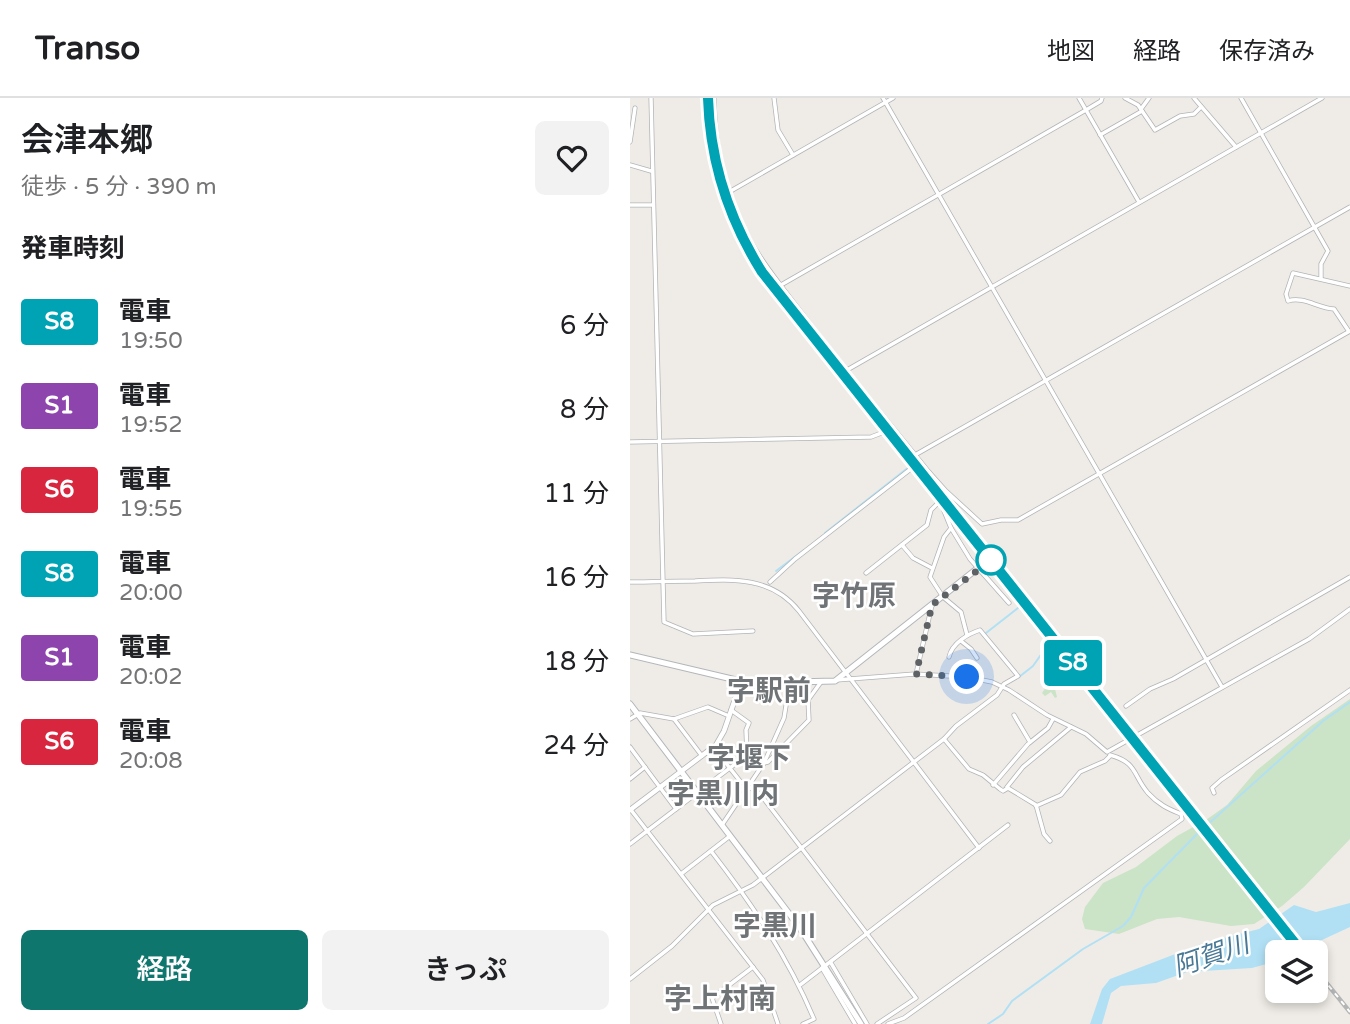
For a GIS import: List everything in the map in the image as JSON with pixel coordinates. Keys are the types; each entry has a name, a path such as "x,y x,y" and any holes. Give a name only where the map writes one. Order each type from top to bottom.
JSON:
{"main road":[{"path":"630,655 741,682 835,681 847,676 978,568"},
{"path":"630,704 826,965 861,1024"}],"street":[{"path":"651,98 664,622 693,634 753,631"},
{"path":"714,98 719,156 729,192 752,246 780,286 915,455 945,490 982,524 1018,520 1349,331 1334,309 1298,298 1288,301 1286,294 1293,273 1350,286"},
{"path":"774,98 778,130 793,155"},
{"path":"729,192 884,100 893,98"},
{"path":"1079,98 1139,202"},
{"path":"780,286 1101,102 1102,98"},
{"path":"1125,98 1142,110 1155,130 1180,116 1194,114 1201,107"},
{"path":"1100,135 1142,110 1149,98"},
{"path":"1194,98 1236,147"},
{"path":"1241,98 1328,251 1321,264 1321,278"},
{"path":"847,371 1322,98"},
{"path":"884,100 1222,687"},
{"path":"630,142 635,108"},
{"path":"630,165 652,171"},
{"path":"630,205 653,205"},
{"path":"915,455 1350,207"},
{"path":"630,442 871,437 884,432"},
{"path":"770,582 912,468 939,502 951,528 978,568 1009,603"},
{"path":"866,573 927,525 931,510 939,502"},
{"path":"951,528 944,537 932,568 931,580 943,597 961,612 967,635"},
{"path":"902,545 913,558 932,568"},
{"path":"1126,706 1350,577"},
{"path":"630,582 740,580 778,591 794,606 979,848"},
{"path":"916,674 932,605"},
{"path":"1036,806 1061,795 1080,772 1105,761 1109,754 1309,639 1350,609"},
{"path":"630,979 673,946 708,909 762,878 802,849 944,739 956,726 997,695 1002,686 1018,676 982,631 967,635 951,650 949,657"},
{"path":"961,641 971,649 976,658"},
{"path":"847,676 916,674 967,677 1002,686 1053,719 1086,734 1102,751 1129,762 1148,793 1164,807 1181,814 1182,819 904,1018 888,1024"},
{"path":"722,825 764,763 784,718 790,681"},
{"path":"741,682 720,740 714,748 630,809 765,985 778,1024"},
{"path":"764,763 809,720 808,700 821,682"},
{"path":"1214,793 1212,788 1221,780 1350,690"},
{"path":"630,719 637,714 646,713 674,719 708,707 730,713 749,723 746,739 748,753 630,844"},
{"path":"1014,715 1030,742"},
{"path":"674,719 702,756"},
{"path":"993,785 1053,719"},
{"path":"944,739 969,769 983,775 1003,791 1023,767 1072,727"},
{"path":"630,748 676,809"},
{"path":"714,748 740,780 761,795 916,998 877,1024"},
{"path":"630,779 645,767"},
{"path":"1007,787 1036,806 1044,834 1050,841"},
{"path":"800,985 1008,825"},
{"path":"681,874 730,836"},
{"path":"711,851 764,924 800,985 818,1024"},
{"path":"826,965 855,1024"},
{"path":"826,965 867,1024"},
{"path":"721,1024 712,998 752,967"},
{"path":"803,1024 814,1019"}],"green space":[{"path":"1065,659 1071,668 1055,689 1057,697 1051,692 1045,696 1042,693"},
{"path":"1350,699 1350,839 1304,887 1282,906 1254,924 1231,926 1179,917 1157,919 1119,934 1085,929 1082,919 1085,907 1103,883 1136,867 1177,836 1227,805 1256,771 1311,726"}],"water":[{"name":"阿賀川","path":"1350,903 1350,927 1322,940 1265,940 1265,964 1252,968 1187,972 1156,983 1121,986 1111,993 1102,1024 1090,1024 1102,989 1110,979 1204,943 1259,929 1294,905 1316,912"}],"waterway":[{"path":"825,533 909,467"},
{"path":"776,571 804,550"},
{"path":"986,633 1023,604"},
{"path":"1019,677 1033,666 1052,639"},
{"path":"988,1024 1003,1014 1012,1001 1083,949 1123,926 1131,917 1144,888 1197,834 1323,721 1350,702"}],"railway":[{"path":"708,98 712,145 723,189 730,210 762,272 1292,940"},
{"path":"1328,985 1350,1012"}],"train":[{"name":"S8","path":"708,98 711,144 719,181 737,229 762,272 1292,940"}],"district":[{"name":"字竹原","path":"854,595"},
{"name":"字駅前","path":"769,690"},
{"name":"字堰下","path":"749,757"},
{"name":"字黒川内","path":"723,793"},
{"name":"字黒川","path":"775,925"},
{"name":"字上村南","path":"720,998"}],"route":[{"path":"967,677 916,674 932,605 991,560"}]}
